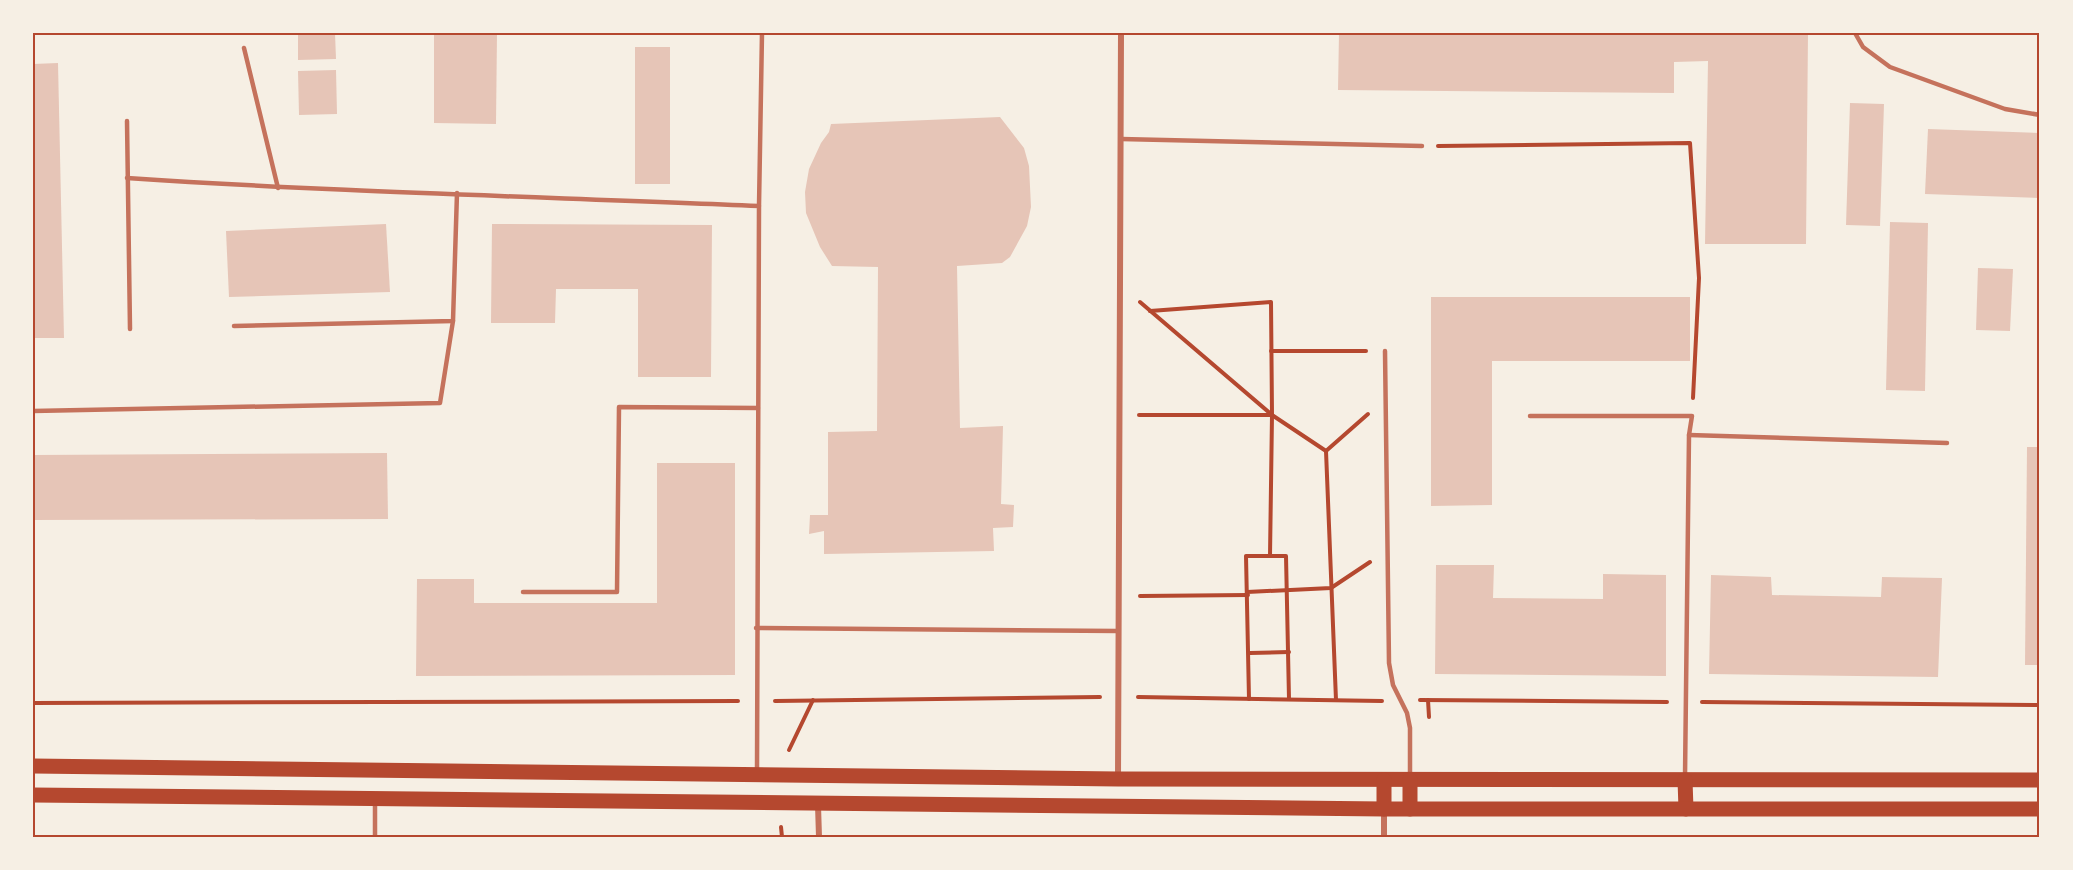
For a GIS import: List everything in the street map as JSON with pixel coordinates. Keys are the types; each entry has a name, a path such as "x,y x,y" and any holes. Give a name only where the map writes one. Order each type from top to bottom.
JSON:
{"main road":[{"path":"33,766 1118,779 2040,780"},
{"path":"757,774 757,802"},
{"path":"818,803 819,775"},
{"path":"1116,806 1118,779"},
{"path":"1384,780 1384,809"},
{"path":"1410,780 1410,809"},
{"path":"1685,780 1686,809"},
{"path":"33,795 1384,809 2040,809"}],"street":[{"path":"1118,779 1121,33"},
{"path":"818,803 819,837"},
{"path":"1384,809 1384,837"}],"lane":[{"path":"757,774 756,628 762,33"},
{"path":"1856,33 1863,47 1890,67 2005,109 2040,116"},
{"path":"244,48 278,188"},
{"path":"127,121 130,330"},
{"path":"1121,140 1422,146"},
{"path":"127,178 278,188 759,206"},
{"path":"33,411 440,403 453,321 457,193"},
{"path":"234,326 453,321"},
{"path":"1385,351 1389,663 1393,685 1407,713 1410,728 1410,780"},
{"path":"523,592 617,592 619,407 758,408"},
{"path":"1530,416 1692,416 1689,435 1684,702 1685,780"},
{"path":"1689,435 1947,443"},
{"path":"756,628 1118,630"},
{"path":"375,799 375,837"}],"path":[{"path":"1422,146 1690,143 1699,278 1692,416"},
{"path":"1140,302 1272,415 1326,451"},
{"path":"1150,310 1271,302 1270,556"},
{"path":"1271,351 1385,351"},
{"path":"1326,451 1386,398"},
{"path":"1139,415 1272,415"},
{"path":"1326,451 1336,700"},
{"path":"1140,596 1248,594 1331,588 1388,549"},
{"path":"1249,699 1250,654 1246,556 1286,556 1289,699"},
{"path":"1250,654 1289,652"},
{"path":"771,701 1117,697 2040,705"},
{"path":"783,750 791,750 813,700"},
{"path":"33,703 738,701"},
{"path":"781,823 782,837"}],"building":[{"path":"298,33 335,33 336,59 298,60"},
{"path":"434,33 497,33 496,124 434,123"},
{"path":"1339,33 1808,33 1806,244 1705,244 1708,61 1674,62 1674,93 1338,90"},
{"path":"635,47 670,47 670,184 635,184"},
{"path":"58,63 64,338 33,338 33,64"},
{"path":"336,70 337,114 299,115 298,71"},
{"path":"1850,103 1884,104 1880,226 1846,225"},
{"path":"1000,117 1024,148 1029,166 1031,207 1027,226 1010,257 1002,263 957,266 960,428 1003,426 1001,504 1014,505 1013,527 993,528 994,551 824,554 824,531 809,534 810,515 828,515 828,432 877,431 878,267 832,266 820,247 806,213 805,192 809,169 831,124"},
{"path":"1928,129 2040,133 2040,198 1925,194"},
{"path":"1890,222 1928,223 1925,391 1886,390"},
{"path":"386,224 390,292 229,297 226,231"},
{"path":"492,224 712,225 711,377 638,377 638,289 556,289 555,323 491,323"},
{"path":"1978,268 2013,269 2010,331 1976,330"},
{"path":"1431,297 1690,297 1690,361 1492,361 1492,505 1431,506"},
{"path":"2027,447 2040,447 2040,665 2025,665"},
{"path":"387,453 388,519 33,520 33,455"},
{"path":"657,463 735,463 735,675 416,676 417,579 474,579 474,603 657,603"},
{"path":"1436,565 1494,565 1493,598 1603,599 1603,574 1666,575 1666,676 1435,674"},
{"path":"1711,575 1771,577 1772,595 1881,597 1882,577 1942,578 1938,677 1709,674"}]}
